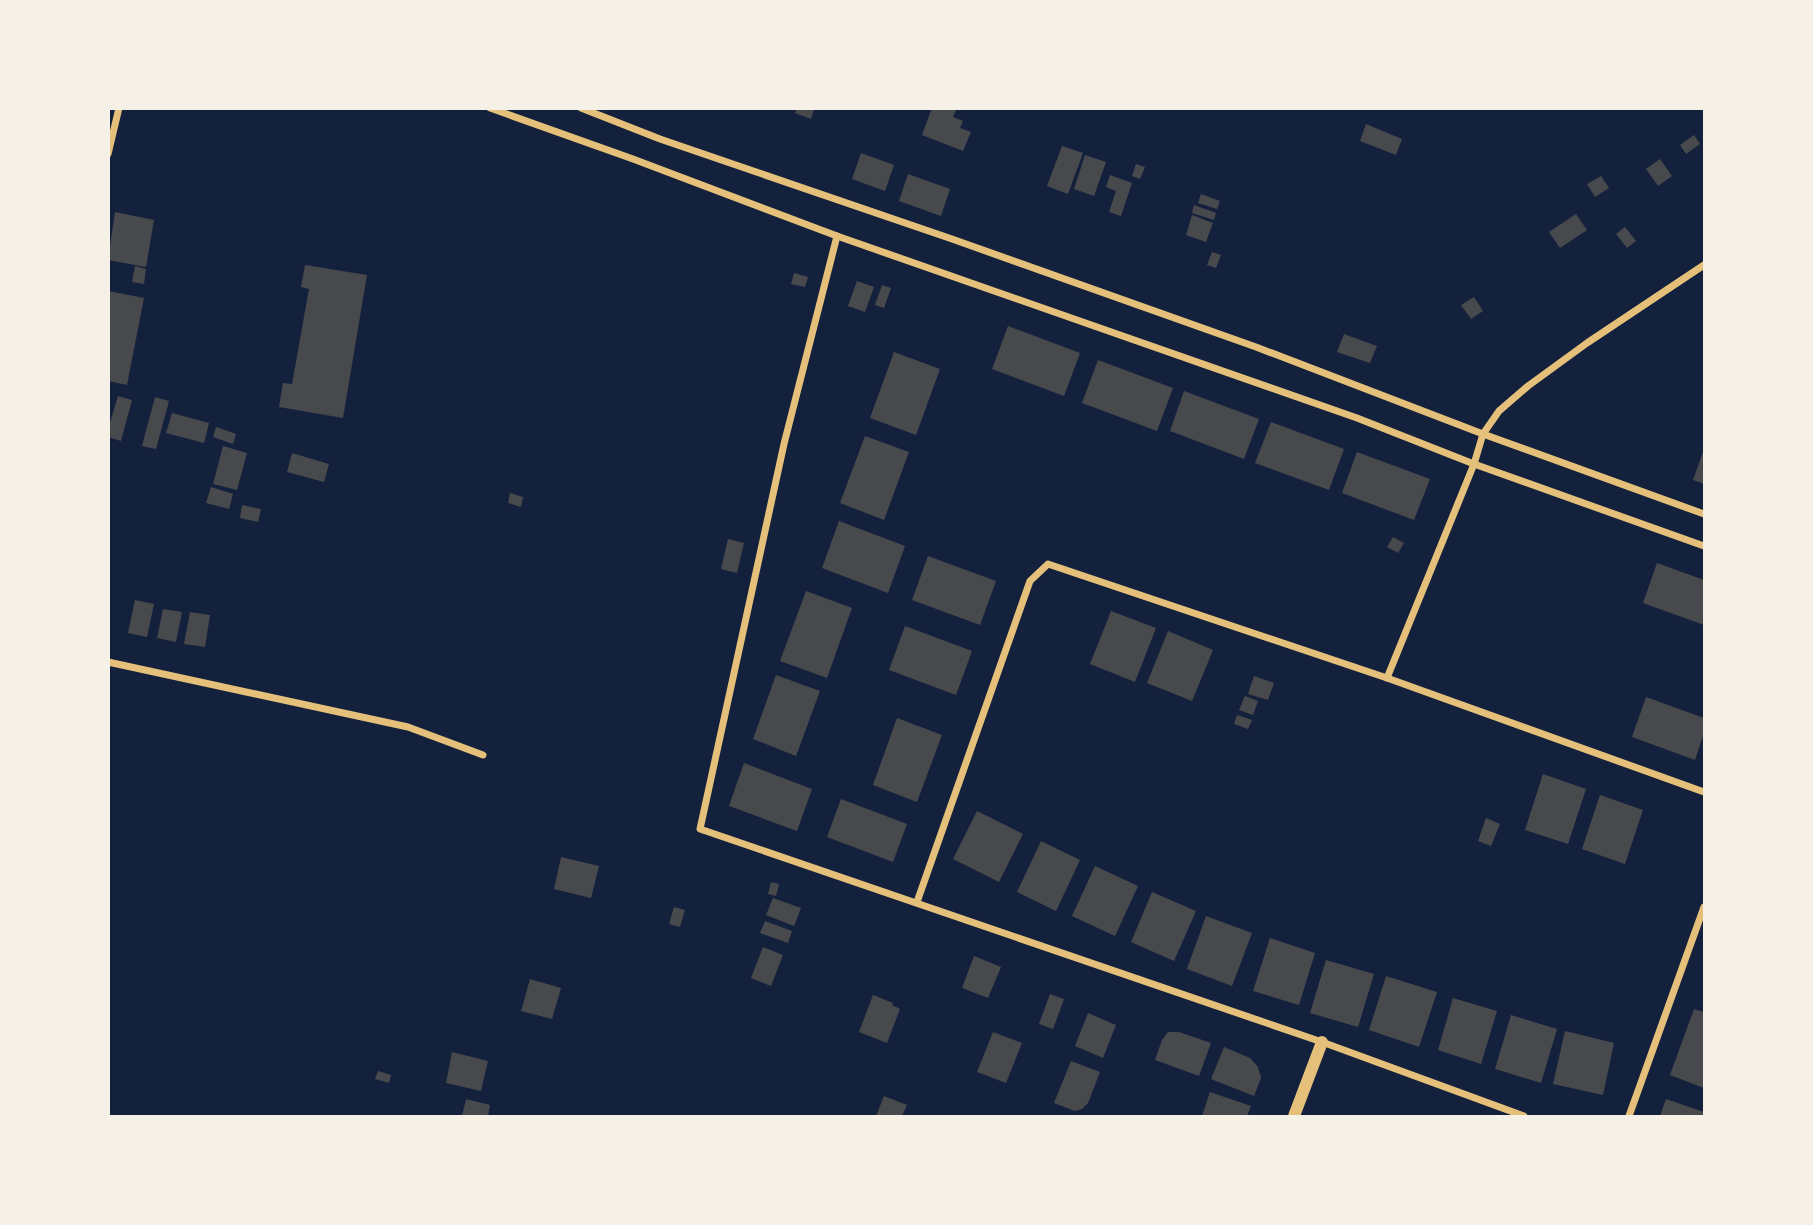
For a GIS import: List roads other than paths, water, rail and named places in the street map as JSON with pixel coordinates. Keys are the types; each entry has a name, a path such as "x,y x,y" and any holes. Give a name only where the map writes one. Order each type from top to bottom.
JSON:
{"street":[{"path":"108,154 119,108"},
{"path":"490,108 837,236 1357,418 1474,464 1704,546"},
{"path":"581,108 660,139 1256,347 1704,514"},
{"path":"837,236 784,444 700,829 1322,1042 1524,1116"},
{"path":"1387,678 1474,464 1483,433 1499,411 1587,343 1704,265"},
{"path":"916,902 1030,581 1048,565 1387,678 1704,792"},
{"path":"108,662 408,727 483,755"},
{"path":"1629,1116 1704,908"},
{"path":"1294,1116 1322,1042"}]}
